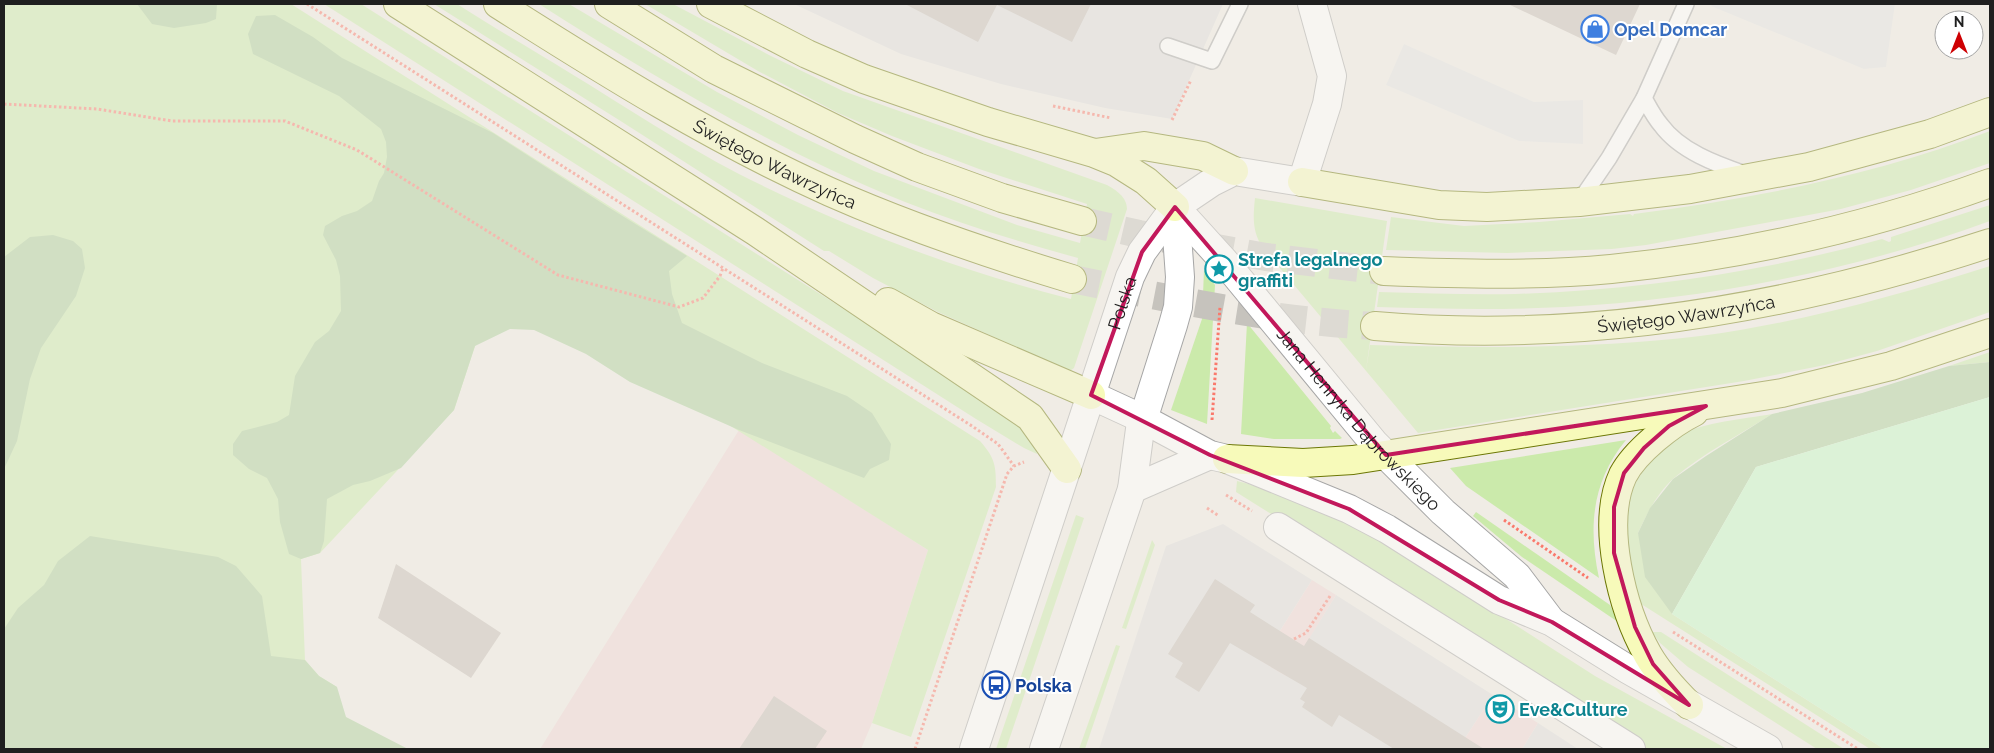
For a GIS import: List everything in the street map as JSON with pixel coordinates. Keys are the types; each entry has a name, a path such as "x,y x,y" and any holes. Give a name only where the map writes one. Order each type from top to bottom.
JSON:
{"main road":[{"path":"398,4 755,231 1030,417 1067,469"},
{"name":"Świętego Wawrzyńca","path":"498,4 631,86 786,171 828,191 937,236 1072,279"},
{"path":"609,4 714,69 855,139 917,167 1002,198 1082,221"},
{"path":"711,4 807,54 864,79 988,122 1094,153 1116,162 1138,174 1175,207"},
{"path":"1302,182 1438,205 1487,207 1579,202 1690,189 1809,167 1930,134 1990,112"},
{"path":"1094,153 1144,146 1202,156 1234,170"},
{"path":"1384,271 1506,274 1610,269 1660,262 1719,253 1843,228 1887,217 1990,183"},
{"path":"755,231 931,326 1091,395"},
{"name":"Świętego Wawrzyńca","path":"1376,326 1410,329 1510,330 1634,323 1721,311 1813,293 1932,262 1990,243"},
{"path":"1219,457 1303,463 1335,462 1706,406 1822,384 1891,366 1990,333"},
{"path":"1689,705 1669,684 1654,664 1635,627 1614,553 1614,507 1618,487 1624,473 1644,448 1669,426 1706,406"}],"street":[{"path":"1234,170 1302,182 1320,127 1332,76 1312,4"},
{"name":"Polska","path":"974,749 1130,277 1142,252 1175,207 1192,194 1234,170"},
{"path":"1044,749 1132,489 1143,420 1178,307 1180,277 1175,207"},
{"name":"Jana Henryka Dąbrowskiego","path":"1175,207 1224,261 1386,455 1472,539 1517,576 1552,622"},
{"name":"Jana Henryka Dąbrowskiego","path":"1091,395 1219,457 1350,509 1387,529 1499,600 1552,622 1689,705 1768,749"},
{"path":"1132,489 1219,457"},
{"path":"1278,527 1631,749"}],"lane":[{"path":"1168,46 1212,61 1240,4"},
{"path":"1579,202 1609,158 1644,98 1686,4"},
{"path":"1644,98 1661,126 1677,140 1701,156 1723,167 1755,177"}],"path":[{"path":"307,4 972,426 998,444 1014,466"},
{"path":"1168,129 1202,57"},
{"path":"4,104 98,109 172,121 285,121 357,150 558,276 680,307 703,298 720,276 723,268"},
{"path":"1048,105 1114,118"},
{"path":"1212,421 1220,306"},
{"path":"915,749 1007,474 1014,466 1024,462 1032,462"},
{"path":"1219,492 1278,527"},
{"path":"1207,508 1219,516"},
{"path":"1496,514 1591,580"},
{"path":"1294,639 1306,633 1332,593"},
{"path":"1668,629 1858,749"}],"highlighted area":[{"path":"1175,207 1386,455 1706,406 1669,426 1644,448 1624,473 1614,507 1614,553 1635,627 1653,664 1689,705 1552,622 1499,600 1349,509 1210,455 1091,395 1142,252"}],"shaded area":[{"path":"794,4 1223,4 1172,119 1105,108 1001,84 901,54"},
{"path":"1712,4 1895,4 1886,67 1864,69 1711,6"},
{"path":"1404,44 1534,102 1583,100 1583,144 1519,141 1386,85"},
{"path":"739,430 928,550 872,723 861,749 540,749"},
{"path":"1223,524 1312,580 1261,661 1304,646 1336,595 1493,695 1458,749 1099,749 1166,546"},
{"path":"1312,580 1336,595 1286,676 1261,661"},
{"name":"Eve&Culture","path":"1493,695 1538,723 1522,749 1458,749"},
{"path":"1538,723 1578,749 1522,749"}],"green space":[{"path":"4,4 291,4 980,441 994,462 996,487 911,737 872,723 928,550 497,279 454,410 320,553 301,559 305,660 319,676 337,687 335,749 4,749"},
{"path":"137,4 217,4 216,19 206,23 174,28 152,24"},
{"path":"324,4 361,4 999,407 1026,430 1037,454 976,419"},
{"path":"434,4 457,4 696,150 739,174 819,212 943,261 1071,299 1078,258 1034,246 926,210 809,160 717,111 627,59 539,4 569,4 717,92 798,135 874,171 1017,225 1080,243 1087,204 979,169 838,113 758,71 645,4 673,4 769,55 843,91 1107,185 1123,197 1127,209 1074,368 1070,371 938,312 873,278 829,251 824,251"},
{"path":"275,15 313,37 342,58 493,133 687,256 669,271 672,294 682,323 762,363 847,396 872,413 891,444 889,460 870,469 864,478 739,430 630,382 586,354 534,330 510,329 475,346 454,410 401,468 370,481 353,485 327,499 324,541 320,553 301,559 289,554 280,522 278,499 267,478 249,469 233,455 233,444 242,431 277,422 289,415 295,376 315,342 329,331 341,311 340,276 336,260 323,235 325,226 342,216 357,211 372,201 384,173 387,157 386,142 381,129 339,96 253,54 248,34 256,16"},
{"path":"1990,131 1990,163 1911,190 1841,209 1646,245 1612,249 1507,253 1386,250 1391,217 1464,226 1630,214 1633,216 1634,214 1680,208 1815,183 1947,147"},
{"path":"1255,198 1387,221 1366,370 1370,345 1452,347 1576,345 1700,336 1810,316 1919,288 1990,266 1990,312 1877,351 1825,365 1744,381 1418,433 1263,248 1259,242 1254,224"},
{"path":"1990,205 1990,221 1940,238 1888,254 1835,267 1726,289 1672,297 1565,307 1471,309 1377,307 1379,292 1515,294 1561,292 1654,284 1746,270 1837,251 1882,239 1889,242 1891,237"},
{"path":"53,235 73,241 82,249 85,268 76,296 41,348 30,379 17,441 4,469 4,257 30,237"},
{"path":"1204,270 1215,285 1207,424 1171,410 1202,319"},
{"path":"1247,323 1331,426 1330,428 1333,433 1335,431 1342,438 1274,439 1241,434"},
{"path":"1990,352 1990,362 1949,366"},
{"path":"1990,362 1990,397 1756,467 1672,614 1645,577 1638,533 1650,508 1673,479 1772,414 1862,393 1949,366"},
{"path":"1990,397 1990,749 1884,749 1672,614 1756,467"},
{"path":"1772,414 1709,452 1674,478 1658,497 1638,533 1672,614 1884,749 1870,749 1638,602 1628,562 1626,523 1628,504 1634,486 1644,469 1679,435 1712,424"},
{"path":"1626,440 1606,472 1596,505 1594,541 1599,578 1466,486 1450,468"},
{"path":"1237,481 1320,510 1372,533 1595,676 1727,749 1646,749 1236,492"},
{"path":"1476,512 1610,605 1618,622 1522,557 1473,516"},
{"path":"1076,515 1084,518 1006,749 996,749"},
{"path":"90,536 218,557 236,566 262,596 271,656 305,660 319,676 337,687 346,717 408,749 7,749 4,747 4,629 18,608 44,585 58,561"},
{"path":"1152,540 1155,545 1126,629 1122,628"},
{"path":"1652,632 1661,632 1844,749 1817,749 1688,667 1660,643"},
{"path":"1116,645 1120,646 1085,749 1079,749"}],"building":[{"path":"905,4 1091,4 1072,42 997,5 978,42"},
{"name":"Opel Domcar","path":"1508,4 1640,4 1616,55"},
{"path":"396,564 501,633 471,678 378,618"},
{"path":"1215,579 1255,605 1250,612 1280,631 1304,646 1309,638 1484,749 1394,749 1339,715 1332,727 1302,707 1305,702 1300,699 1307,688 1230,643 1199,692 1175,677 1183,663 1168,654"},
{"path":"774,696 827,731 815,749 739,749"}],"tunnel":[{"path":"1082,221 1139,234 1266,257 1384,271"},
{"path":"1072,279 1261,314 1375,326"}],"place":[{"name":"Opel Domcar","path":"1595,29"},
{"name":"Strefa legalnego graffiti","path":"1219,269"},
{"name":"Polska","path":"996,685"},
{"name":"Eve&Culture","path":"1500,709"}]}
